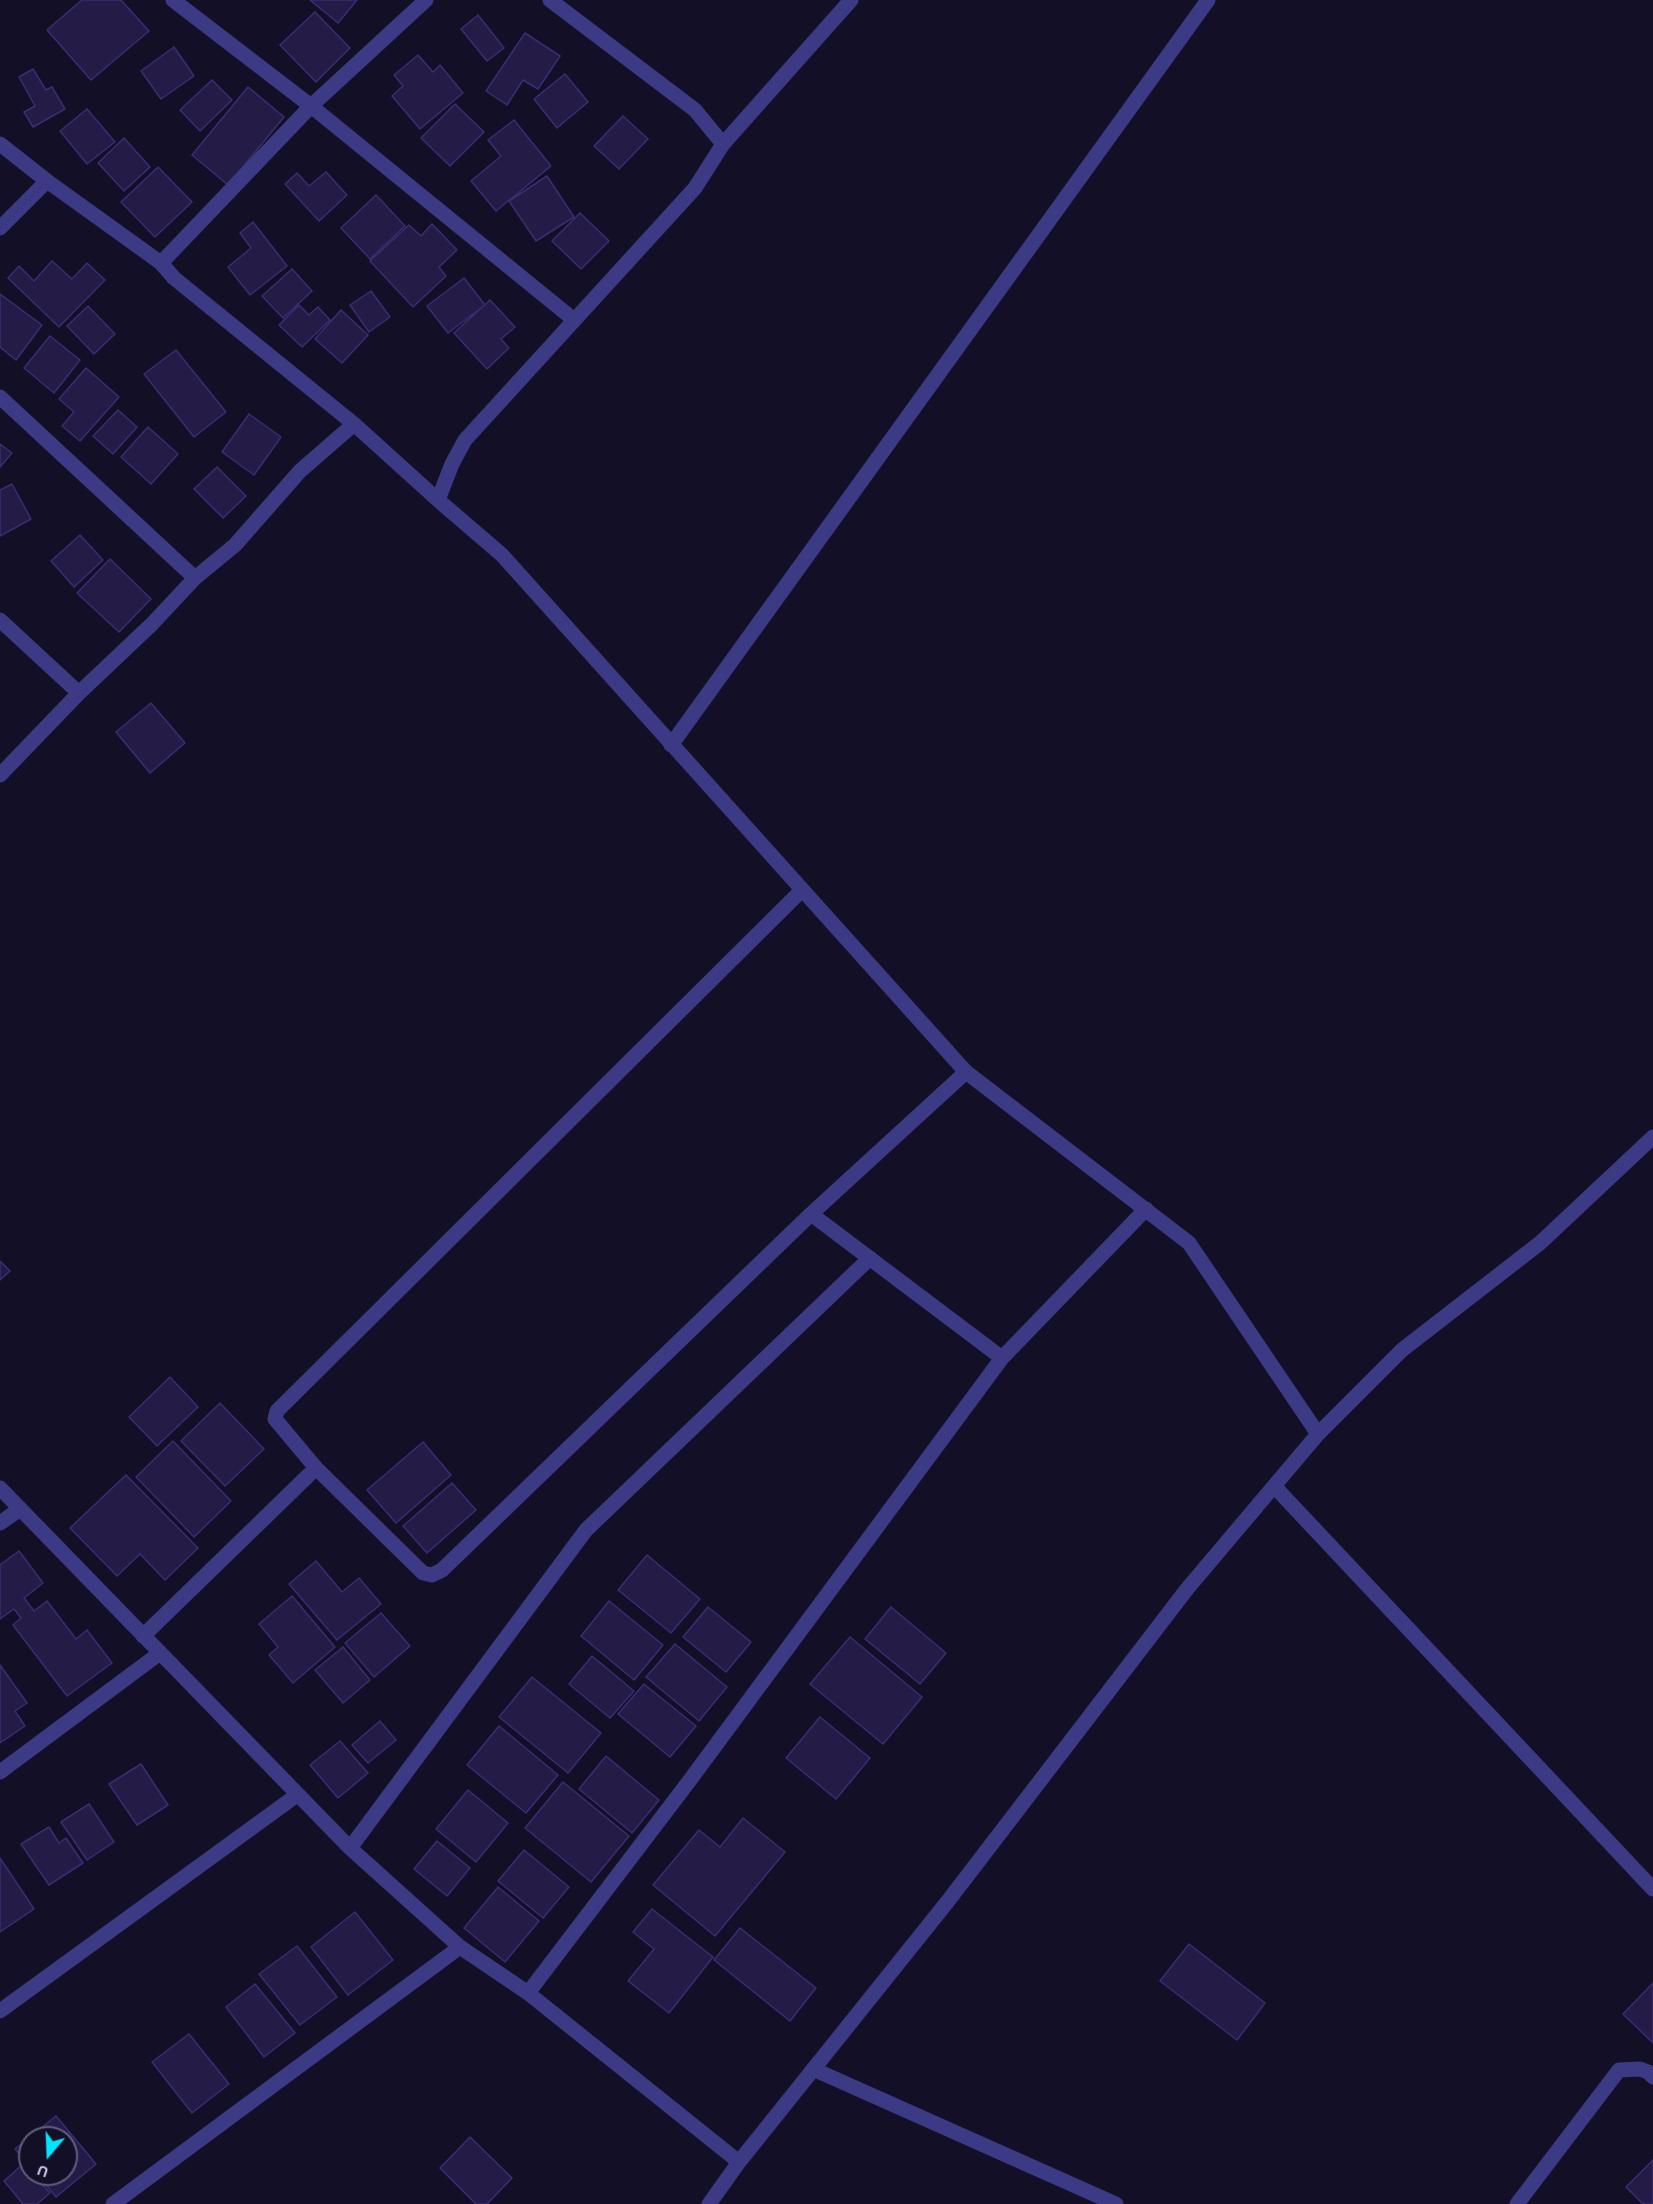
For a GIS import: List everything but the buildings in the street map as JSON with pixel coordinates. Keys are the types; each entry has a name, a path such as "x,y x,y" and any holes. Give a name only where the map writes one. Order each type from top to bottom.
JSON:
{"street":[{"path":"173,0 311,106 573,319"},
{"path":"161,263 311,106 426,0"},
{"path":"550,0 695,110 723,144"},
{"path":"438,500 452,464 465,440 695,188 723,144 851,0"},
{"path":"671,745 1208,0"},
{"path":"0,144 47,181 161,263 174,278 354,424 502,555 966,1072 1189,1243 1318,1434"},
{"path":"0,228 47,181"},
{"path":"0,397 195,578"},
{"path":"0,775 79,693 152,624 195,578 235,545 300,471 354,424"},
{"path":"0,620 79,693"},
{"path":"802,890 277,1411 275,1419 316,1468 423,1574 432,1575 450,1562 811,1214 966,1072"},
{"path":"709,2204 739,2162 948,1901 1187,1589 1318,1434 1402,1350 1540,1243 1653,1137"},
{"path":"528,1994 698,1770 1002,1358 1146,1209"},
{"path":"811,1214 1002,1358"},
{"path":"350,1848 586,1530 870,1258"},
{"path":"143,1636 316,1468"},
{"path":"1274,1486 1653,1889"},
{"path":"0,1488 350,1848 460,1947 528,1994 739,2162"},
{"path":"0,1524 20,1509"},
{"path":"0,1772 160,1653"},
{"path":"0,2011 297,1795"},
{"path":"113,2204 460,1947"},
{"path":"1517,2204 1619,2070 1628,2068 1651,2072"},
{"path":"813,2069 1116,2204"}]}
